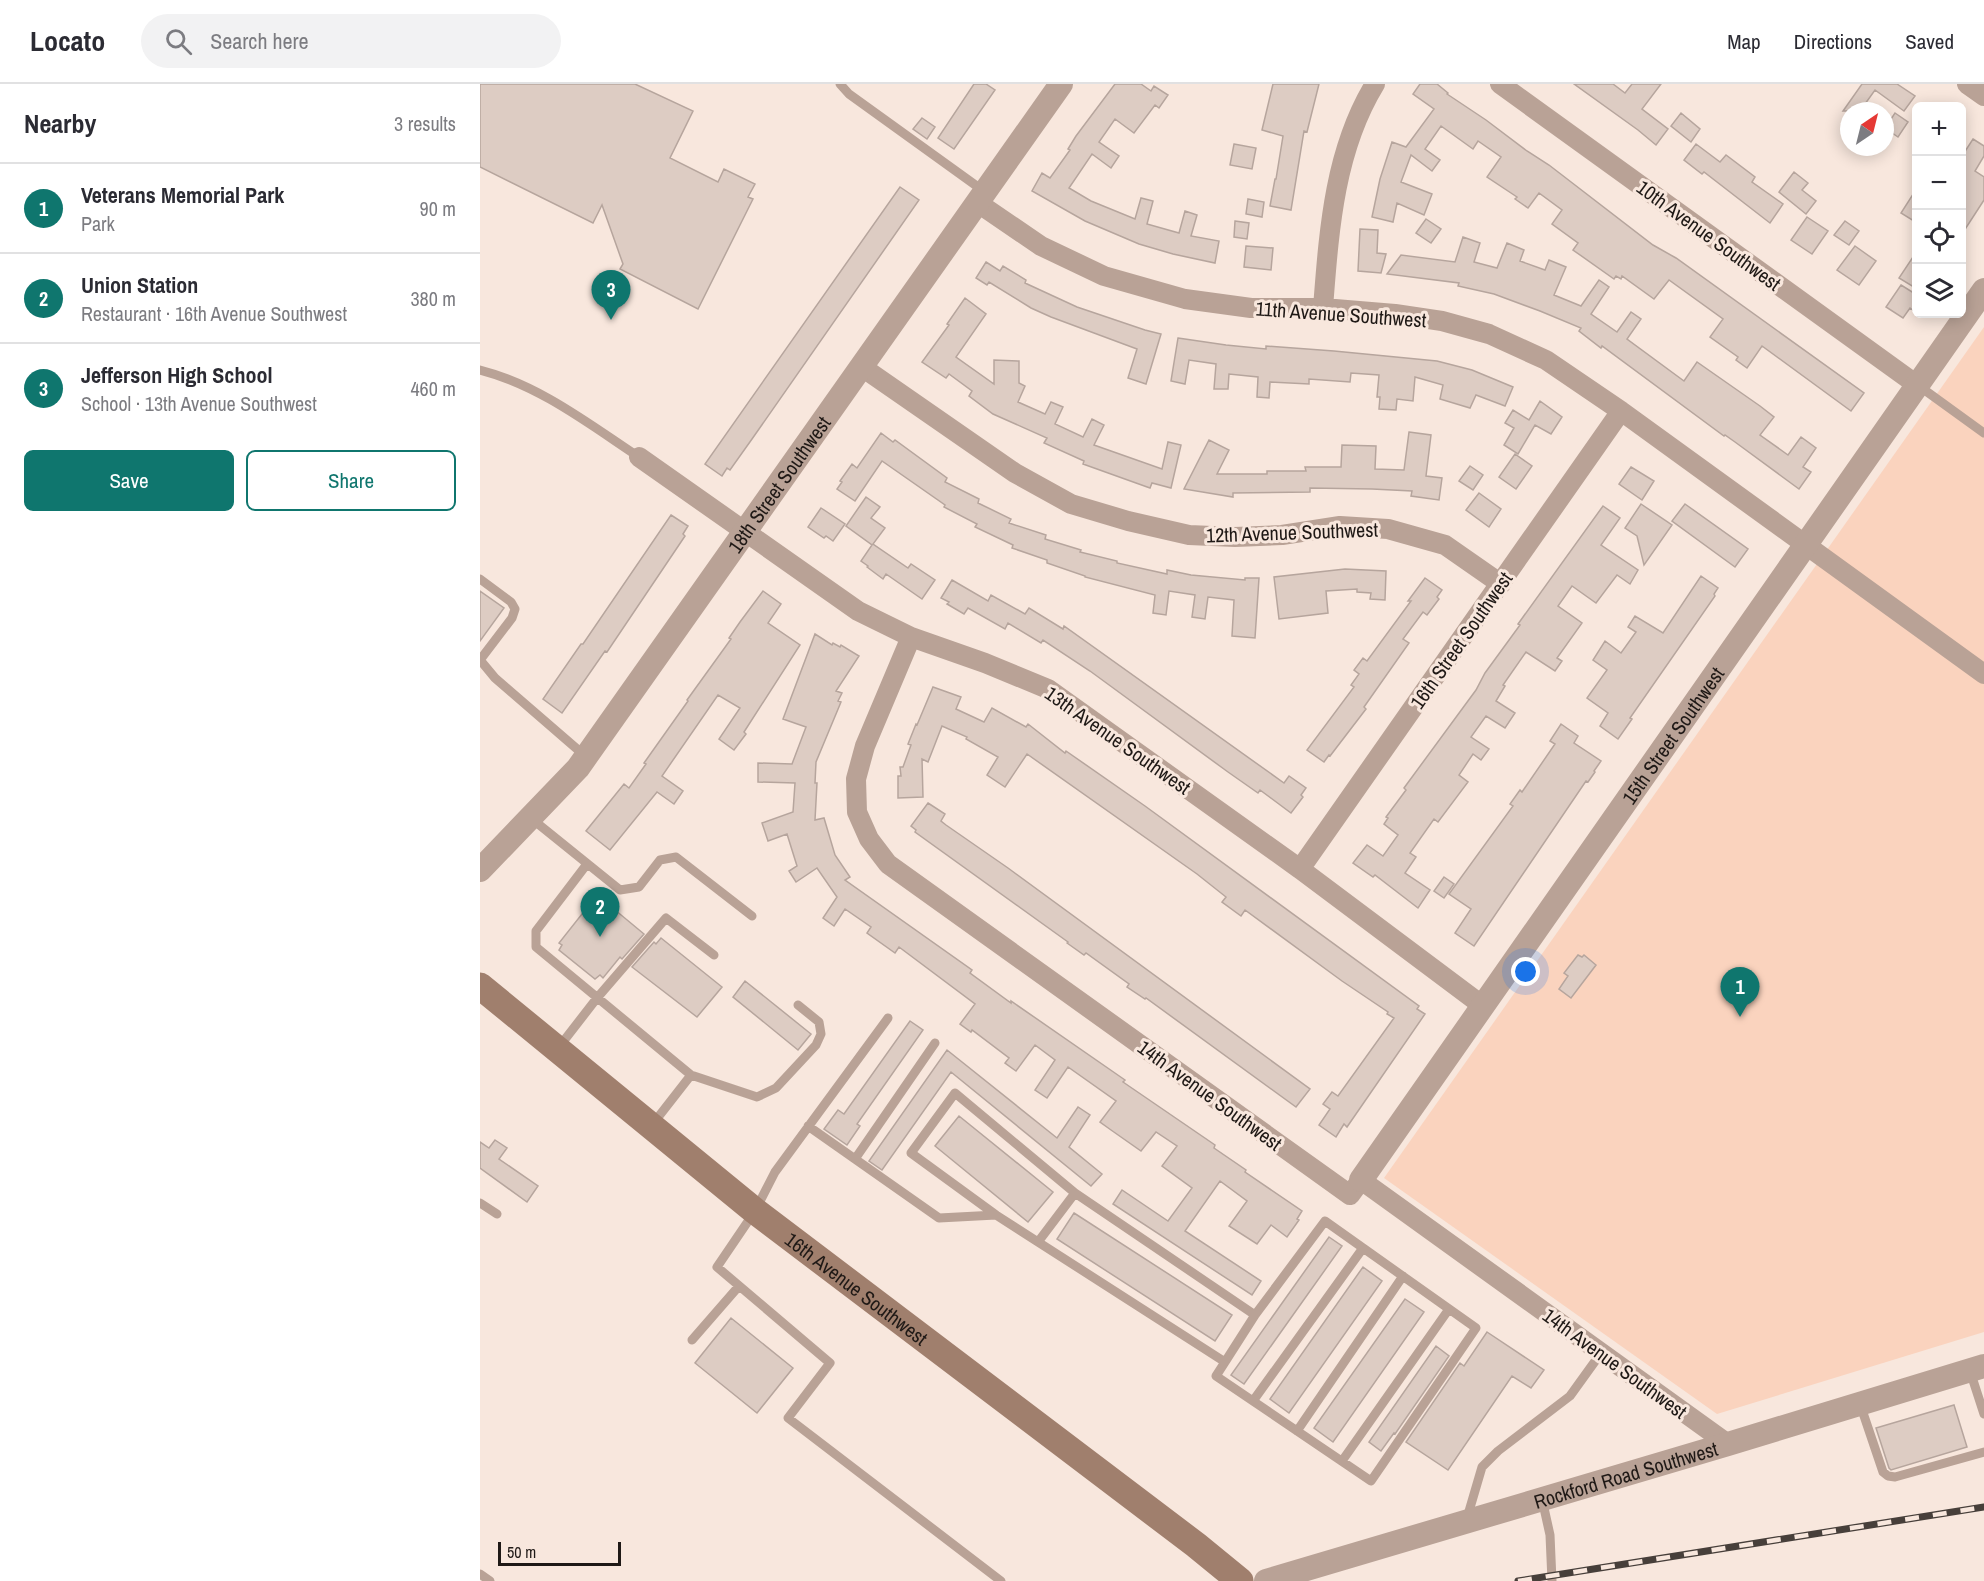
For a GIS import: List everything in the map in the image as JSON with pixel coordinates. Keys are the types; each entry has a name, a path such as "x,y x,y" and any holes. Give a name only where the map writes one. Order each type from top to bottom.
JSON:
{"main road":[{"name":"16th Avenue Southwest","path":"480,986 755,1211 1196,1545 1240,1581"}],"street":[{"name":"18th Street Southwest","path":"480,870 578,768 1061,84"},
{"path":"1323,308 1333,202 1347,144 1367,98 1376,84"},
{"path":"1967,84 1984,96"},
{"name":"10th Avenue Southwest","path":"1512,90 1917,385"},
{"name":"11th Avenue Southwest","path":"981,197 1041,246 1104,276 1185,299 1251,308 1323,308 1442,321 1489,334 1546,360 1622,411 1984,674"},
{"name":"15th Street Southwest","path":"1361,1180 1984,290"},
{"name":"12th Avenue Southwest","path":"862,367 1015,473 1071,504 1128,521 1189,535 1235,537 1282,534 1340,526 1388,529 1445,545 1501,584"},
{"name":"16th Street Southwest","path":"1300,869 1622,411"},
{"name":"13th Avenue Southwest","path":"639,457 858,611 911,637 985,663 1048,689 1300,869 1483,1006"},
{"name":"14th Avenue Southwest","path":"911,637 865,746 856,779 857,812 869,838 888,864 1350,1196 1361,1180 1728,1444"},
{"name":"Rockford Road Southwest","path":"1266,1581 1977,1368"}],"lane":[{"path":"840,84 849,94 981,197"},
{"path":"480,370 532,390 589,423 639,457"},
{"path":"1917,385 1984,433"},
{"path":"480,579 511,602 515,609 512,618 480,660 495,678 586,756"},
{"path":"530,818 620,890 639,887 660,860 676,857 752,916"},
{"path":"587,864 536,931 536,947 691,1075 757,1097 776,1088 816,1045 821,1034 819,1022 798,1005"},
{"path":"558,1049 597,998 666,918 714,954"},
{"path":"888,1018 775,1172 755,1211 717,1267 830,1363 788,1418 1001,1581"},
{"path":"855,1159 935,1043"},
{"path":"651,1126 691,1075"},
{"path":"1225,1362 996,1215 911,1153 955,1093 1075,1193 1255,1315"},
{"path":"808,1126 939,1218 996,1215"},
{"path":"1038,1242 1075,1193"},
{"path":"480,1203 497,1214"},
{"path":"1325,1221 1364,1248 1476,1328 1371,1481 1216,1376 1255,1315 1325,1221"},
{"path":"1253,1401 1364,1248"},
{"path":"1297,1431 1403,1276"},
{"path":"692,1341 739,1286"},
{"path":"1342,1461 1449,1309"},
{"path":"1466,1522 1482,1467 1498,1451 1570,1396 1601,1353"},
{"path":"1977,1368 1984,1414"},
{"path":"1860,1404 1883,1472 1888,1476 1895,1477 1984,1452"},
{"path":"1542,1499 1550,1535 1552,1581"},
{"path":"480,1574 490,1581"}],"shaded area":[{"path":"1984,327 1984,1332 1717,1414 1384,1178"}],"building":[{"path":"480,84 635,84 693,111 670,158 718,182 724,169 755,184 748,197 753,199 698,309 620,269 623,264 602,205 593,223 480,167"},
{"path":"974,84 986,84 995,90 954,149 938,138"},
{"path":"1115,84 1141,84 1151,91 1154,86 1168,95 1159,108 1155,105 1134,133 1115,119 1099,142 1119,156 1111,168 1092,154 1069,188 1091,201 1135,219 1141,198 1153,201 1147,224 1179,233 1185,211 1197,215 1191,236 1219,241 1215,263 1139,244 1085,221 1032,191 1042,173 1050,178 1070,150 1068,149 1076,136"},
{"path":"1273,84 1319,84 1307,132 1304,131 1291,210 1270,206 1283,136 1262,130"},
{"path":"1420,84 1437,84 1447,94 1549,165 1653,245 1676,258 1864,393 1851,411 1762,346 1747,368 1736,360 1738,357 1710,337 1723,319 1669,280 1654,299 1622,276 1621,279 1616,276 1614,279 1573,250 1578,243 1552,224 1562,210 1539,193 1528,208 1515,199 1517,197 1487,177 1501,157 1478,141 1473,149 1441,126 1425,149 1440,160 1432,171 1411,155 1401,182 1432,194 1424,215 1397,203 1393,222 1372,217 1380,179 1392,142 1406,147 1434,109 1413,94"},
{"path":"1574,84 1613,84 1625,93 1632,84 1661,84 1642,109 1668,129 1656,145"},
{"path":"1862,84 1897,84 1915,96 1904,111 1875,90 1866,102 1849,102"},
{"path":"1681,113 1700,129 1691,142 1671,126"},
{"path":"1894,114 1908,122 1898,137 1894,134"},
{"path":"922,118 935,127 927,139 913,129"},
{"path":"1973,139 1984,146 1984,156 1975,171 1984,177 1984,200 1966,228 1966,156 1966,150"},
{"path":"1234,144 1256,148 1252,169 1230,165"},
{"path":"1696,144 1720,162 1726,155 1755,177 1752,182 1783,204 1770,223 1704,172 1702,174 1684,160"},
{"path":"1794,172 1808,183 1802,190 1816,201 1806,214 1779,192"},
{"path":"900,187 919,200 730,470 727,468 722,476 705,464"},
{"path":"1912,196 1912,220 1901,213"},
{"path":"1248,199 1264,202 1262,217 1246,214"},
{"path":"1807,217 1828,231 1812,254 1791,240"},
{"path":"1426,219 1441,229 1431,243 1416,233"},
{"path":"1235,221 1249,223 1247,239 1234,237"},
{"path":"1845,221 1859,231 1849,245 1834,235"},
{"path":"1360,229 1378,230 1377,253 1386,254 1381,273 1358,271"},
{"path":"1463,237 1480,243 1474,262 1497,268 1507,243 1524,250 1520,261 1545,270 1549,260 1566,267 1554,295 1581,306 1599,280 1609,287 1591,314 1617,332 1631,312 1641,319 1627,339 1684,381 1697,362 1774,417 1760,435 1788,455 1801,437 1816,448 1803,467 1811,472 1799,489 1602,346 1601,348 1579,331 1581,328 1494,294 1458,286 1459,283 1387,274 1401,255 1455,262"},
{"path":"1246,246 1273,248 1271,270 1244,267"},
{"path":"1855,246 1876,261 1859,285 1837,270"},
{"path":"1912,258 1912,286 1899,278"},
{"path":"986,262 1000,271 1003,266 1026,280 1025,283 1077,307 1161,334 1146,384 1128,378 1137,349 1051,317 1031,308 989,282 987,285 976,278"},
{"path":"1901,285 1912,292 1912,309 1910,308 1903,318 1886,307"},
{"path":"965,298 986,314 956,357 994,384 994,360 1019,361 1019,383 1025,386 1018,402 1045,414 1051,402 1063,407 1055,424 1083,437 1092,419 1104,425 1094,445 1162,469 1168,442 1181,445 1171,488 1152,483 1150,488 1083,464 1084,461 1044,443 1047,438 993,414 969,396 972,391 949,374 946,378 922,362"},
{"path":"1178,338 1266,349 1266,346 1437,361 1472,370 1513,387 1505,406 1476,395 1470,408 1440,399 1443,385 1415,377 1413,401 1397,399 1396,410 1379,409 1380,397 1377,397 1379,375 1351,373 1350,382 1309,379 1309,384 1270,382 1269,398 1257,397 1258,377 1229,374 1228,389 1214,389 1216,364 1189,360 1185,384 1171,381"},
{"path":"1540,401 1562,417 1551,434 1535,425 1518,454 1504,445 1514,428 1505,423 1513,410 1529,420"},
{"path":"1409,432 1431,435 1426,476 1442,478 1439,500 1411,496 1412,491 1372,489 1310,488 1310,492 1233,493 1233,497 1184,489 1209,440 1229,450 1217,474 1267,474 1267,471 1306,471 1305,467 1341,467 1342,445 1376,446 1375,469 1404,470"},
{"path":"881,433 893,442 895,440 947,478 945,482 979,499 978,503 1011,519 1009,523 1046,535 1045,539 1081,550 1080,552 1117,561 1117,563 1167,574 1167,570 1191,575 1245,580 1245,578 1259,578 1255,638 1232,636 1234,600 1208,597 1205,619 1192,617 1195,595 1169,591 1166,615 1153,613 1155,595 1085,577 1012,548 1013,545 975,527 977,524 944,507 945,505 882,461 855,501 837,489 842,482 840,481 852,464 857,468"},
{"path":"1515,454 1532,466 1516,489 1499,477"},
{"path":"1470,466 1483,475 1473,490 1459,481"},
{"path":"1631,467 1654,481 1642,500 1619,484"},
{"path":"1479,493 1501,509 1489,527 1466,510"},
{"path":"866,497 880,507 871,518 885,528 873,544 908,568 911,564 935,580 922,599 886,574 883,579 861,561 872,545 846,526"},
{"path":"1641,504 1672,525 1644,565 1637,536 1625,528"},
{"path":"1685,504 1748,549 1735,567 1672,521"},
{"path":"1603,506 1620,518 1601,545 1638,570 1630,584 1617,575 1596,603 1572,586 1558,606 1582,623 1557,658 1562,661 1555,671 1526,652 1503,685 1505,686 1496,701 1515,713 1505,728 1486,716 1471,737 1489,749 1481,760 1473,754 1459,775 1468,782 1438,822 1434,819 1410,853 1416,857 1405,873 1430,890 1418,908 1375,875 1373,877 1353,863 1367,845 1383,856 1398,835 1384,824 1388,818 1386,817 1406,790 1404,788 1476,690 1485,673 1520,625 1518,624"},
{"path":"821,508 845,524 833,541 808,527"},
{"path":"671,515 688,526 683,534 685,536 607,652 605,651 562,713 543,699"},
{"path":"1345,569 1386,571 1385,600 1370,599 1371,593 1357,592 1357,589 1326,591 1328,613 1279,619 1274,577"},
{"path":"1701,576 1718,588 1715,596 1630,718 1632,719 1618,739 1600,726 1608,713 1587,698 1607,670 1593,660 1605,641 1621,653 1636,632 1628,627 1635,616 1663,633"},
{"path":"1425,578 1442,590 1437,597 1439,599 1427,615 1423,612 1403,639 1409,643 1364,707 1366,709 1324,762 1307,750 1354,687 1351,685 1359,674 1354,670 1363,658 1367,661"},
{"path":"952,580 988,601 991,595 1025,614 1029,608 1063,629 1064,626 1284,783 1289,776 1306,788 1301,795 1303,797 1291,813 1260,790 1258,793 1090,671 1043,640 1041,643 1008,623 1005,629 968,608 964,614 947,604 949,602 941,598"},
{"path":"480,591 504,608 480,641"},
{"path":"763,591 781,604 768,623 800,645 734,750 719,739 740,708 718,695 662,776 683,791 674,804 657,792 610,850 586,831 624,784 629,788"},
{"path":"815,634 832,645 833,643 840,647 841,645 859,656 836,691 842,693 838,701 841,702 816,762 815,820 824,818 835,855 850,877 845,880 972,970 970,973 1011,1003 1011,1001 1215,1145 1214,1148 1246,1170 1245,1172 1302,1211 1297,1219 1299,1220 1287,1237 1271,1225 1257,1244 1229,1226 1247,1201 1220,1181 1185,1231 1261,1281 1252,1295 1113,1204 1122,1190 1168,1221 1192,1188 1162,1166 1177,1146 1156,1132 1141,1151 1111,1130 1100,1122 1116,1101 1068,1067 1047,1098 1035,1090 1055,1060 1035,1045 1016,1071 1005,1063 1009,1058 972,1030 971,1032 960,1024 975,1004 899,947 895,953 867,933 871,927 845,909 834,926 823,918 837,897 817,868 796,882 789,871 797,866 787,834 768,841 762,823 793,812 795,783 758,782 758,763 792,764 806,727 783,719"},
{"path":"933,687 961,697 956,709 984,722 992,708 1026,727 1028,724 1065,753 1066,751 1145,806 1419,1006 1417,1009 1425,1014 1347,1127 1344,1124 1336,1137 1319,1125 1330,1109 1323,1104 1332,1092 1338,1096 1394,1018 1245,910 1241,916 1222,902 1226,897 1197,874 1027,754 1005,787 987,775 998,757 966,739 967,737 942,726 928,762 922,759 923,797 898,798 900,767 903,767 911,745 908,744"},
{"path":"1561,724 1578,736 1574,743 1601,761 1474,946 1455,933 1471,909 1449,894 1513,806 1510,804 1520,790 1522,792 1555,744 1550,741"},
{"path":"928,803 945,814 941,821 946,825 1310,1089 1296,1107 1146,998 1127,987 1129,984 1086,953 1084,955 1067,943 915,832 916,830 911,826"},
{"path":"1444,877 1454,884 1444,898 1434,891"},
{"path":"597,895 644,934 622,959 620,957 603,978 600,975 595,979 559,950 562,945 559,943"},
{"path":"661,938 722,987 697,1017 632,967 654,942 656,944"},
{"path":"1578,955 1582,957 1584,955 1596,965 1571,998 1559,989 1568,976 1564,973"},
{"path":"745,981 811,1034 798,1050 733,997"},
{"path":"910,1021 923,1030 857,1124 860,1126 847,1145 824,1129 838,1110 844,1114"},
{"path":"947,1050 1057,1138 1078,1107 1090,1115 1069,1147 1102,1174 1091,1186 951,1072 882,1170 869,1161"},
{"path":"959,1116 1053,1192 1028,1222 935,1146"},
{"path":"495,1140 507,1148 499,1159 538,1186 527,1202 480,1168 480,1142 489,1148"},
{"path":"1074,1213 1232,1315 1215,1341 1057,1239"},
{"path":"1329,1237 1342,1246 1244,1384 1231,1375"},
{"path":"1363,1267 1382,1281 1289,1413 1270,1399"},
{"path":"1405,1299 1424,1312 1333,1442 1314,1428"},
{"path":"731,1318 793,1368 757,1413 695,1363"},
{"path":"1487,1332 1544,1370 1531,1388 1512,1376 1448,1470 1406,1442 1460,1363 1464,1366"},
{"path":"1436,1346 1449,1356 1381,1451 1369,1442"},
{"path":"1954,1405 1967,1447 1891,1470 1889,1468 1876,1428"}],"railway":[{"path":"1518,1581 1984,1507"}],"place":[{"name":"Jefferson High School","path":"611,320"},
{"name":"Union Station","path":"600,937"},
{"name":"Veterans Memorial Park","path":"1740,1017"}]}
